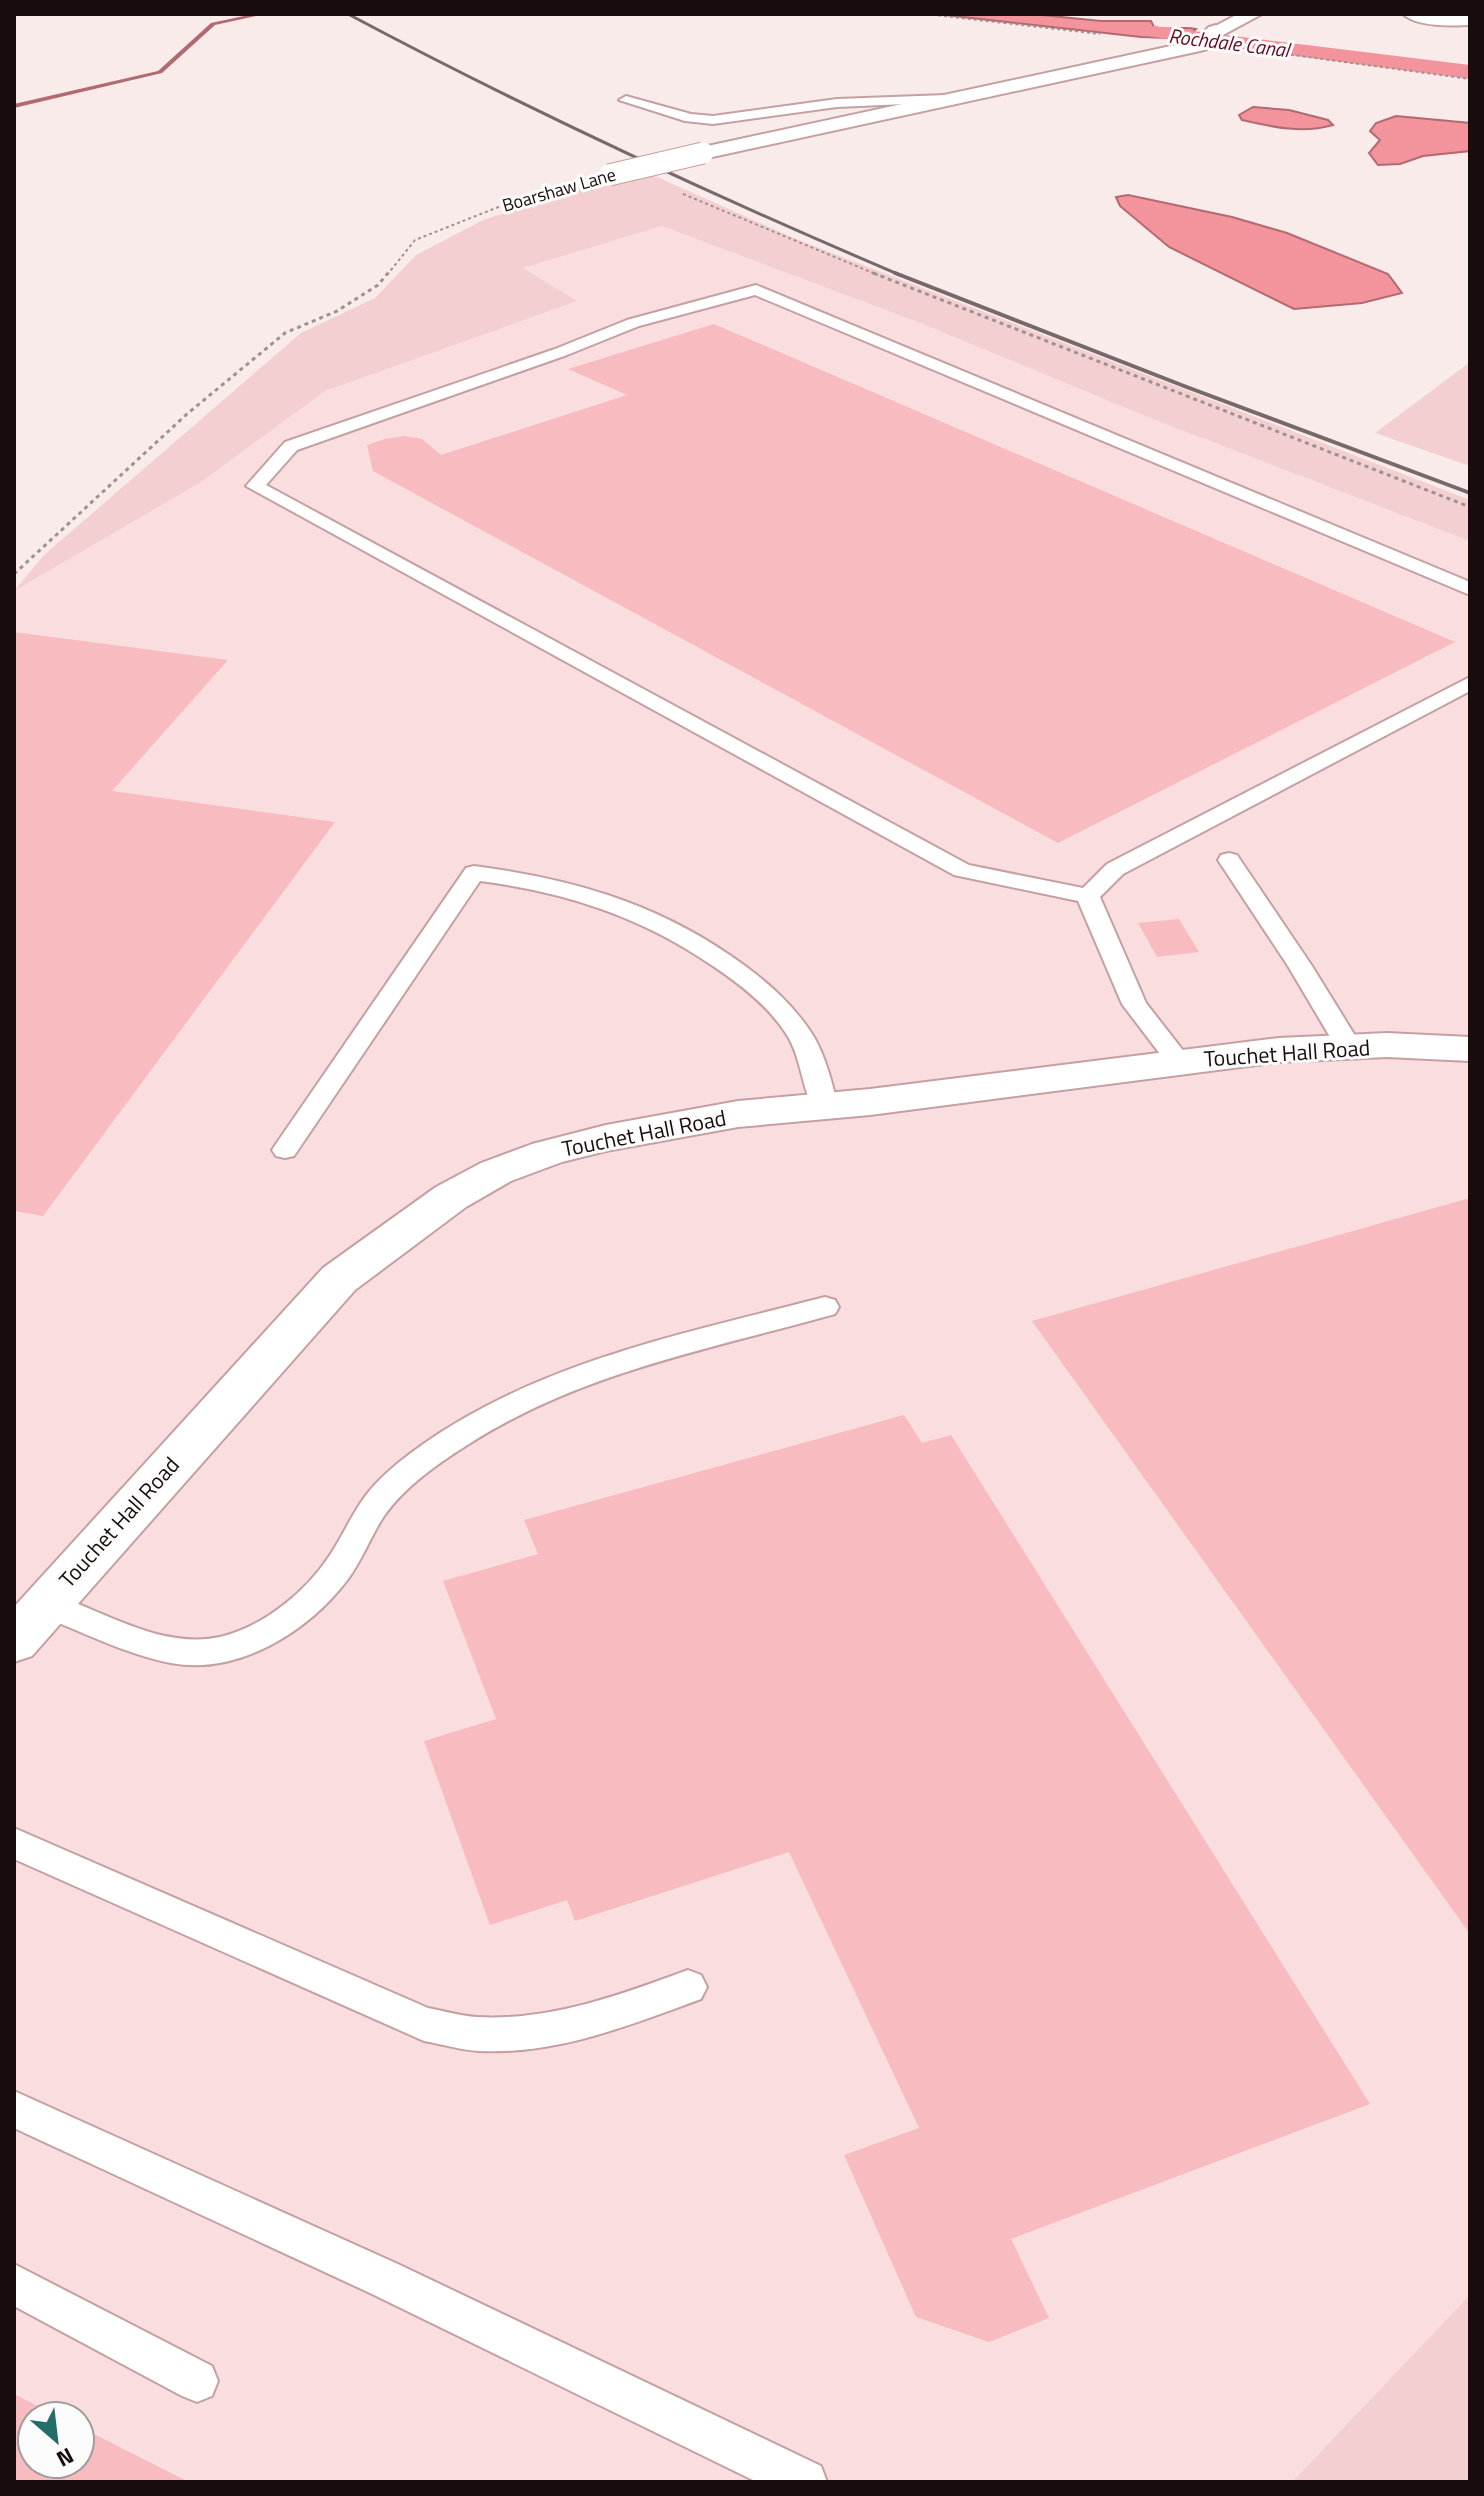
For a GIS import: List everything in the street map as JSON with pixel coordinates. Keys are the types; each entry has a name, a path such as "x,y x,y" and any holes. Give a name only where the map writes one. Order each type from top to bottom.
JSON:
{"street":[{"name":"Boarshaw Lane","path":"618,173 1211,37 1253,14"},
{"path":"1412,14 1450,20 1470,19"},
{"name":"Touchet Hall Road","path":"14,1642 339,1279 451,1197 496,1172 547,1153 606,1138 738,1114 1279,1050 1387,1045 1470,1049"}],"lane":[{"path":"702,120 868,100 946,99"},
{"path":"626,100 702,120 750,142"},
{"path":"1088,896 962,870 255,486 291,446 561,352 633,323 756,290 1470,589"},
{"path":"1088,896 1115,869 1470,683"},
{"path":"1229,860 1300,966 1349,1047"},
{"path":"285,1150 474,873 529,879 609,900 656,919 703,947 753,983 785,1014 802,1039 816,1070 825,1106"},
{"path":"1088,896 1134,1004 1179,1062"},
{"path":"46,1604 172,1650 210,1650 247,1640 282,1623 312,1600 340,1567 381,1499 439,1449 494,1415 561,1384 666,1349 825,1307"},
{"path":"14,1843 424,2024 479,2034 544,2031 605,2017 688,1987"},
{"path":"14,2109 385,2279 805,2482"},
{"path":"14,2284 197,2381"}],"path":[{"path":"926,14 1108,35"},
{"path":"1296,55 1470,79"},
{"path":"618,173 1470,507"},
{"name":"Boarshaw Lane","path":"14,574 187,414 285,333 337,311 378,285 415,240 501,206 618,173"}],"shaded area":[{"path":"936,14 1032,14 1101,21 1151,21 1154,27 1196,29 1192,33 1204,36 1199,39 1141,37"},
{"path":"1253,107 1289,110 1328,120 1333,125 1299,129 1242,120 1239,115"},
{"path":"1396,116 1470,123 1470,151 1378,165 1369,153 1380,140 1370,131 1376,123"},
{"path":"646,172 796,239 1470,500 1470,541 1153,419 918,322 662,226 523,268 577,301 325,391 201,482 14,591 44,555 301,333 375,298 416,255 483,220 561,194"},
{"path":"1128,195 1232,217 1287,233 1388,274 1402,293 1362,303 1294,309 1169,247 1120,206 1116,197"},
{"path":"708,211 1470,512 1470,2482 14,2482 14,591 507,265"},
{"path":"1470,362 1470,466 1375,433"},
{"path":"1470,2295 1470,2482 1292,2482"}],"building":[{"path":"714,324 1455,642 1058,843 373,471 367,445 385,439 404,436 422,439 441,455 627,395 568,369"},
{"path":"14,632 228,660 112,791 335,822 43,1216 14,1211"},
{"path":"1179,919 1199,952 1157,957 1138,923"},
{"path":"1470,1198 1470,1934 1032,1321"},
{"path":"904,1415 922,1443 951,1435 1370,2104 1011,2239 1049,2318 989,2342 916,2317 844,2155 919,2128 789,1852 575,1921 567,1900 490,1925 424,1741 496,1719 443,1581 538,1554 524,1520"},
{"path":"14,2394 26,2400 16,2400 16,2480 96,2480 96,2435 189,2482 14,2482"}],"waterway":[{"path":"14,106 160,72 213,24 262,14"},
{"name":"Rochdale Canal","path":"1153,32 1470,72"}],"railway":[{"path":"348,14 621,150 899,275"},
{"path":"895,273 899,275"},
{"path":"899,275 1470,493"}]}
